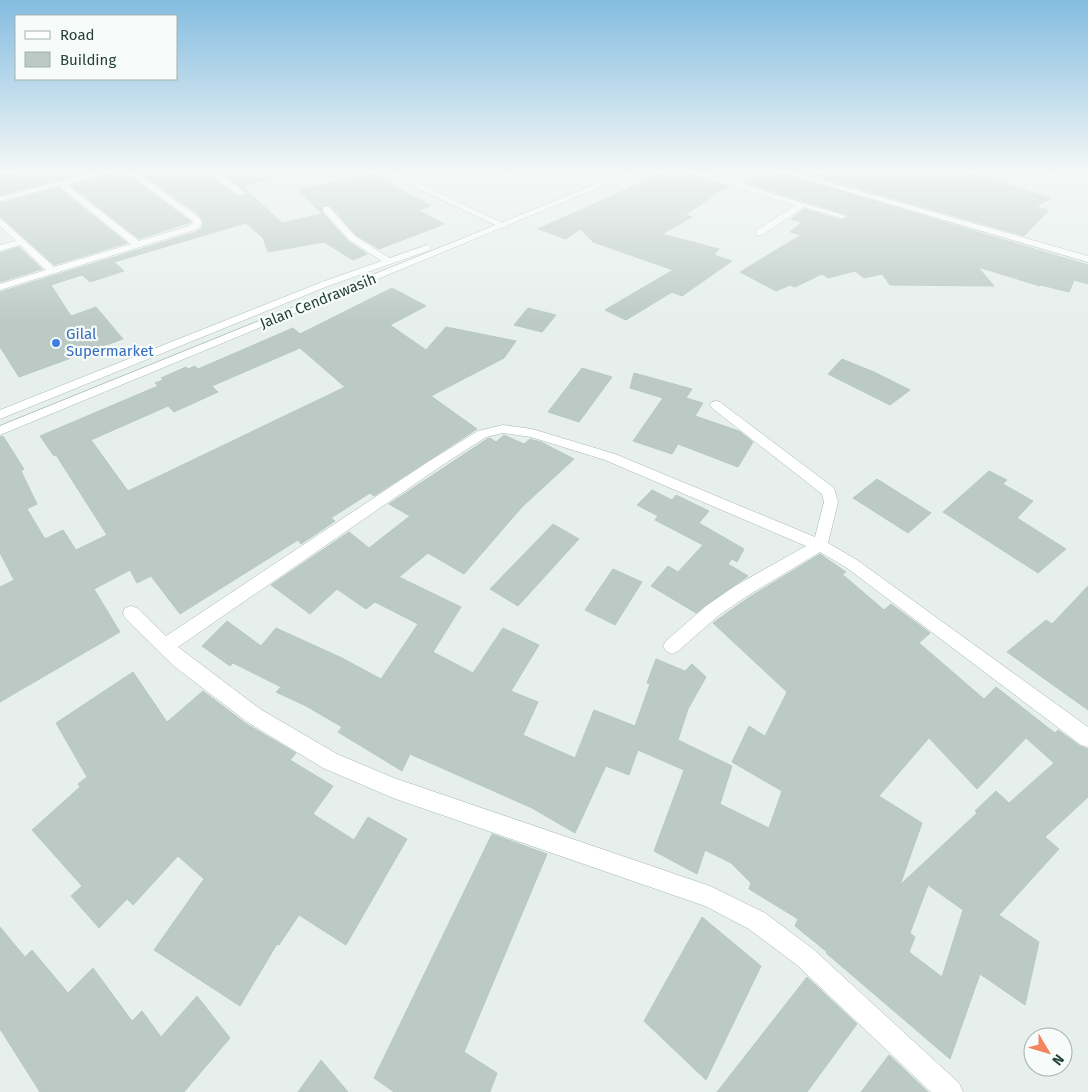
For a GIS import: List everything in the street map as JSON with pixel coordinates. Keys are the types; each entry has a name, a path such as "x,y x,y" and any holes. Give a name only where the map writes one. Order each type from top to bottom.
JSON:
{"street":[{"path":"1,222 52,271"},
{"path":"109,222 138,245"},
{"path":"0,287 192,228 198,222"},
{"path":"338,222 352,238 388,261"},
{"name":"Jalan Cendrawasih","path":"0,415 325,284 493,222"},
{"path":"497,222 505,226"},
{"name":"Jalan Cendrawasih","path":"0,431 121,380 515,222"},
{"path":"759,233 776,222"},
{"path":"959,222 1088,259"},
{"path":"0,248 22,242"},
{"path":"115,369 121,380"},
{"path":"672,646 726,601 820,545 831,502 829,492 820,484 716,405"},
{"path":"165,646 436,463 482,434 503,429 532,433 610,457 820,545 852,564 1088,738"},
{"path":"131,613 181,661 268,725 330,760 393,788 710,897 757,921 805,957 950,1092"}],"building":[{"path":"7,222 101,222 127,243 54,265"},
{"path":"117,222 191,222 139,239"},
{"path":"203,222 331,222 348,241 367,254 353,260 324,242 268,252 263,238 246,223 114,262 124,271 90,282 82,275 51,285 71,316 96,307 123,339 19,377 0,347 0,292 196,232 202,228"},
{"path":"344,222 440,222 444,224 379,249 356,235"},
{"path":"554,222 683,222 662,234 719,249 714,255 732,261 682,296 672,292 626,320 605,310 673,270 593,242 580,229 566,239 538,229"},
{"path":"802,222 944,222 1088,265 1088,284 1074,280 1069,292 1040,286 978,267 994,286 890,285 882,274 864,278 855,271 828,278 822,274 795,287 790,285 776,291 740,272 801,235 790,232"},
{"path":"975,222 1038,222 1024,236"},
{"path":"19,247 42,269 0,282 0,253"},
{"path":"392,288 426,306 390,325 426,350 446,327 516,341 504,358 431,396 477,429 374,496 370,493 331,518 335,521 301,544 298,540 180,614 151,576 137,583 130,570 94,589 120,632 0,702 0,587 14,580 0,553 0,437 3,436 24,469 21,471 37,504 27,509 45,539 63,530 76,550 107,535 56,455 54,456 40,436 158,386 155,383 163,380 161,378 186,367 188,369 195,366 198,369 293,328 300,334","holes":["300,348 345,387 128,491 91,440 168,406 174,412 218,392 212,386"]},
{"path":"528,308 556,315 542,332 514,325"},
{"path":"842,359 910,390 890,405 828,374"},
{"path":"582,368 612,377 579,422 548,412"},
{"path":"634,373 692,389 686,398 703,403 695,416 739,431 753,442 738,467 678,444 672,454 633,441 663,398 630,388"},
{"path":"504,435 524,444 530,439 541,442 574,459 522,507 464,574 428,553 399,577 461,607 433,652 473,673 503,628 539,645 511,691 538,702 523,735 575,758 594,710 635,726 650,684 647,683 656,659 685,671 692,664 706,677 688,709 678,740 732,766 720,804 769,828 782,791 732,762 749,726 765,736 787,692 713,623 748,598 820,554 846,572 842,574 884,610 891,604 930,633 919,643 984,699 996,687 1055,733 1058,730 1080,746 1088,749 1088,797 1045,837 1059,849 999,915 1039,942 1025,1005 980,974 950,1059 795,926 798,919 749,889 751,883 731,863 705,850 697,874 654,851 684,770 638,750 629,775 606,766 575,833 532,808 410,754 402,771 338,732 342,727 306,706 276,692 281,687 233,663 230,666 202,646 227,621 261,646 276,628 342,658 381,679 418,624 375,602 366,609 337,589 310,614 271,585 349,532 369,548 410,516 389,504 487,439 490,438 496,442","holes":["929,738 977,789 1026,738 1054,763 1009,803 996,791 975,811 977,813 900,885 922,823 879,796","928,885 963,910 942,977 909,952 915,937 910,933"]},
{"path":"989,471 1007,480 1003,484 1033,501 1017,518 1066,549 1038,573 943,512"},
{"path":"877,479 931,513 908,533 853,498"},
{"path":"652,490 672,500 676,495 709,511 699,523 744,549 737,562 732,559 728,564 748,576 696,613 651,586 668,566 678,572 703,545 655,520 658,516 637,505"},
{"path":"553,524 579,539 518,606 490,589"},
{"path":"613,569 642,582 615,625 585,610"},
{"path":"1088,586 1088,710 1007,652 1046,620 1052,624"},
{"path":"133,672 167,722 203,691 245,723 296,753 290,760 333,786 313,814 354,840 368,817 407,839 346,945 299,915 279,945 277,944 240,1006 154,950 204,879 178,856 133,905 127,899 99,928 71,896 82,886 32,830 80,787 78,784 87,777 56,723"},
{"path":"492,834 547,854 464,1052 497,1073 490,1092 394,1092 374,1078"},
{"path":"702,917 761,966 706,1080 644,1021"},
{"path":"0,927 25,957 32,950 68,993 93,968 132,1021 142,1011 161,1037 197,996 230,1038 184,1092 40,1092 0,1029"},
{"path":"807,977 857,1024 807,1092 717,1092"},
{"path":"889,1055 928,1092 861,1092"},
{"path":"321,1060 348,1092 298,1092"}],"place":[{"name":"Gilal Supermarket","path":"56,343"}]}
